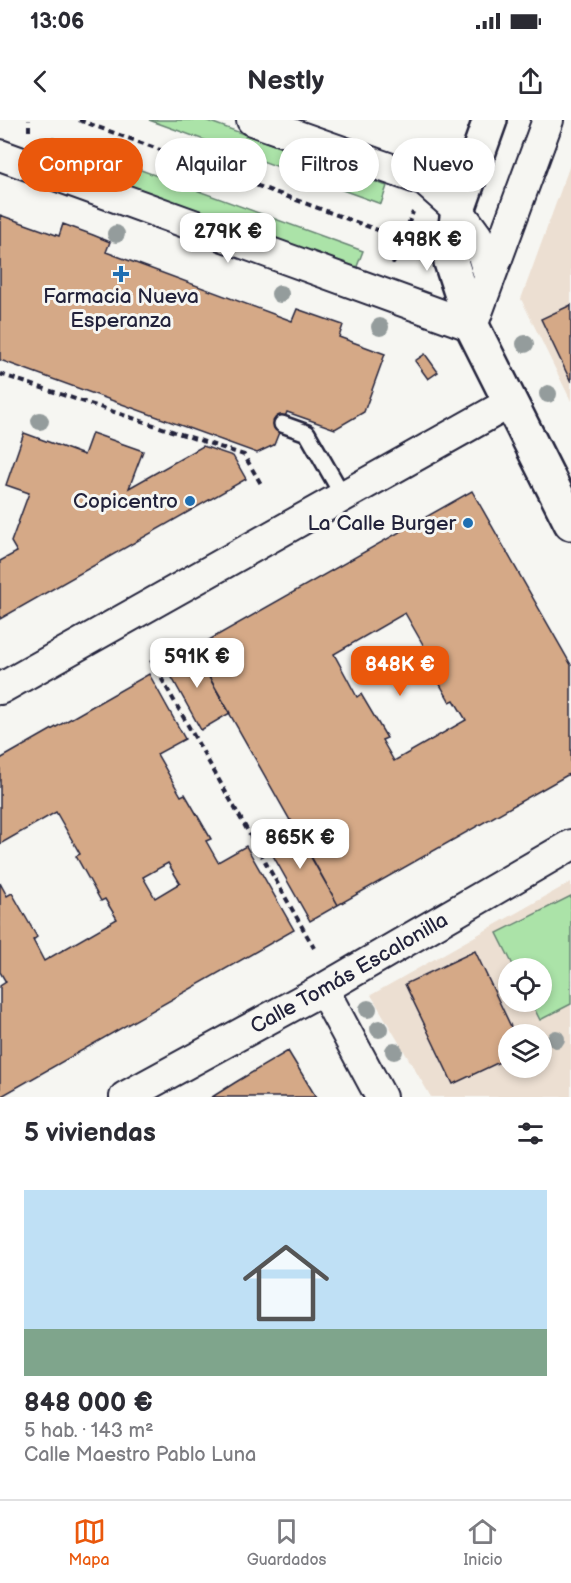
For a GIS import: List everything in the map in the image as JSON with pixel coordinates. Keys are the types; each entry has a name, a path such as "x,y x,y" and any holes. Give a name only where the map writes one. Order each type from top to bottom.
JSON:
{"main road":[{"path":"490,120 458,210 451,262 472,326 571,523"}],"street":[{"path":"252,120 425,181 458,210 477,236 489,275"},
{"path":"0,155 472,326 548,120"},
{"path":"0,689 511,402"},
{"name":"Calle Tomás Escalonilla","path":"138,1094 571,845"},
{"path":"323,989 381,1097"}],"lane":[{"path":"282,424 307,434 343,496"}],"path":[{"path":"79,120 402,239"},
{"path":"391,269 414,208"},
{"path":"0,374 244,455 261,484"},
{"path":"151,660 314,948"}],"shaded area":[{"path":"571,162 571,401 521,299"},
{"path":"571,882 571,1097 431,1097 371,995"}],"green space":[{"path":"149,120 205,120 255,138 199,138"},
{"path":"267,142 279,147 279,167 267,163"},
{"path":"143,171 155,175 155,192 201,192 363,251 356,269 143,191"},
{"path":"379,183 387,186 381,204 348,192 379,192"},
{"path":"571,896 571,1004 540,1020 536,1012 552,1012 552,958 510,958 497,933"}],"building":[{"path":"0,215 59,236 63,224 110,242 106,252 292,321 297,309 343,325 339,337 385,354 364,412 335,429 287,412 274,445 257,453 0,360"},
{"path":"571,305 571,382 541,319"},
{"path":"425,354 438,372 428,379 415,361"},
{"path":"24,433 84,455 92,433 143,451 129,488 203,446 233,456 246,479 0,619 0,561 17,552 11,542 29,493 6,485"},
{"path":"472,491 571,665 571,773 338,905 193,649","holes":["405,613 429,655 425,658 450,702 454,700 466,720 394,761 382,740 387,738 361,694 357,697 334,654"]},
{"path":"193,649 230,713 201,730 165,665"},
{"path":"149,674 185,739 157,754 181,796 185,794 211,839 206,841 218,862 246,846 294,930 0,1097 0,986 6,982 0,972 0,883 7,896 12,893 37,937 33,940 44,961 117,919 105,899 101,901 76,856 80,854 56,812 0,844 0,759","holes":["168,863 180,883 155,898 143,877"]},
{"path":"291,820 338,905 310,921 262,836"},
{"path":"475,951 498,999 498,1012 504,1012 510,1024 498,1024 498,1063 453,1084 405,984"},
{"path":"288,1051 316,1097 212,1097 236,1082"}],"place":[{"name":"Farmacia Nueva Esperanza","path":"121,274"},
{"name":"Copicentro","path":"190,501"},
{"name":"La Calle Burger","path":"468,523"}]}
